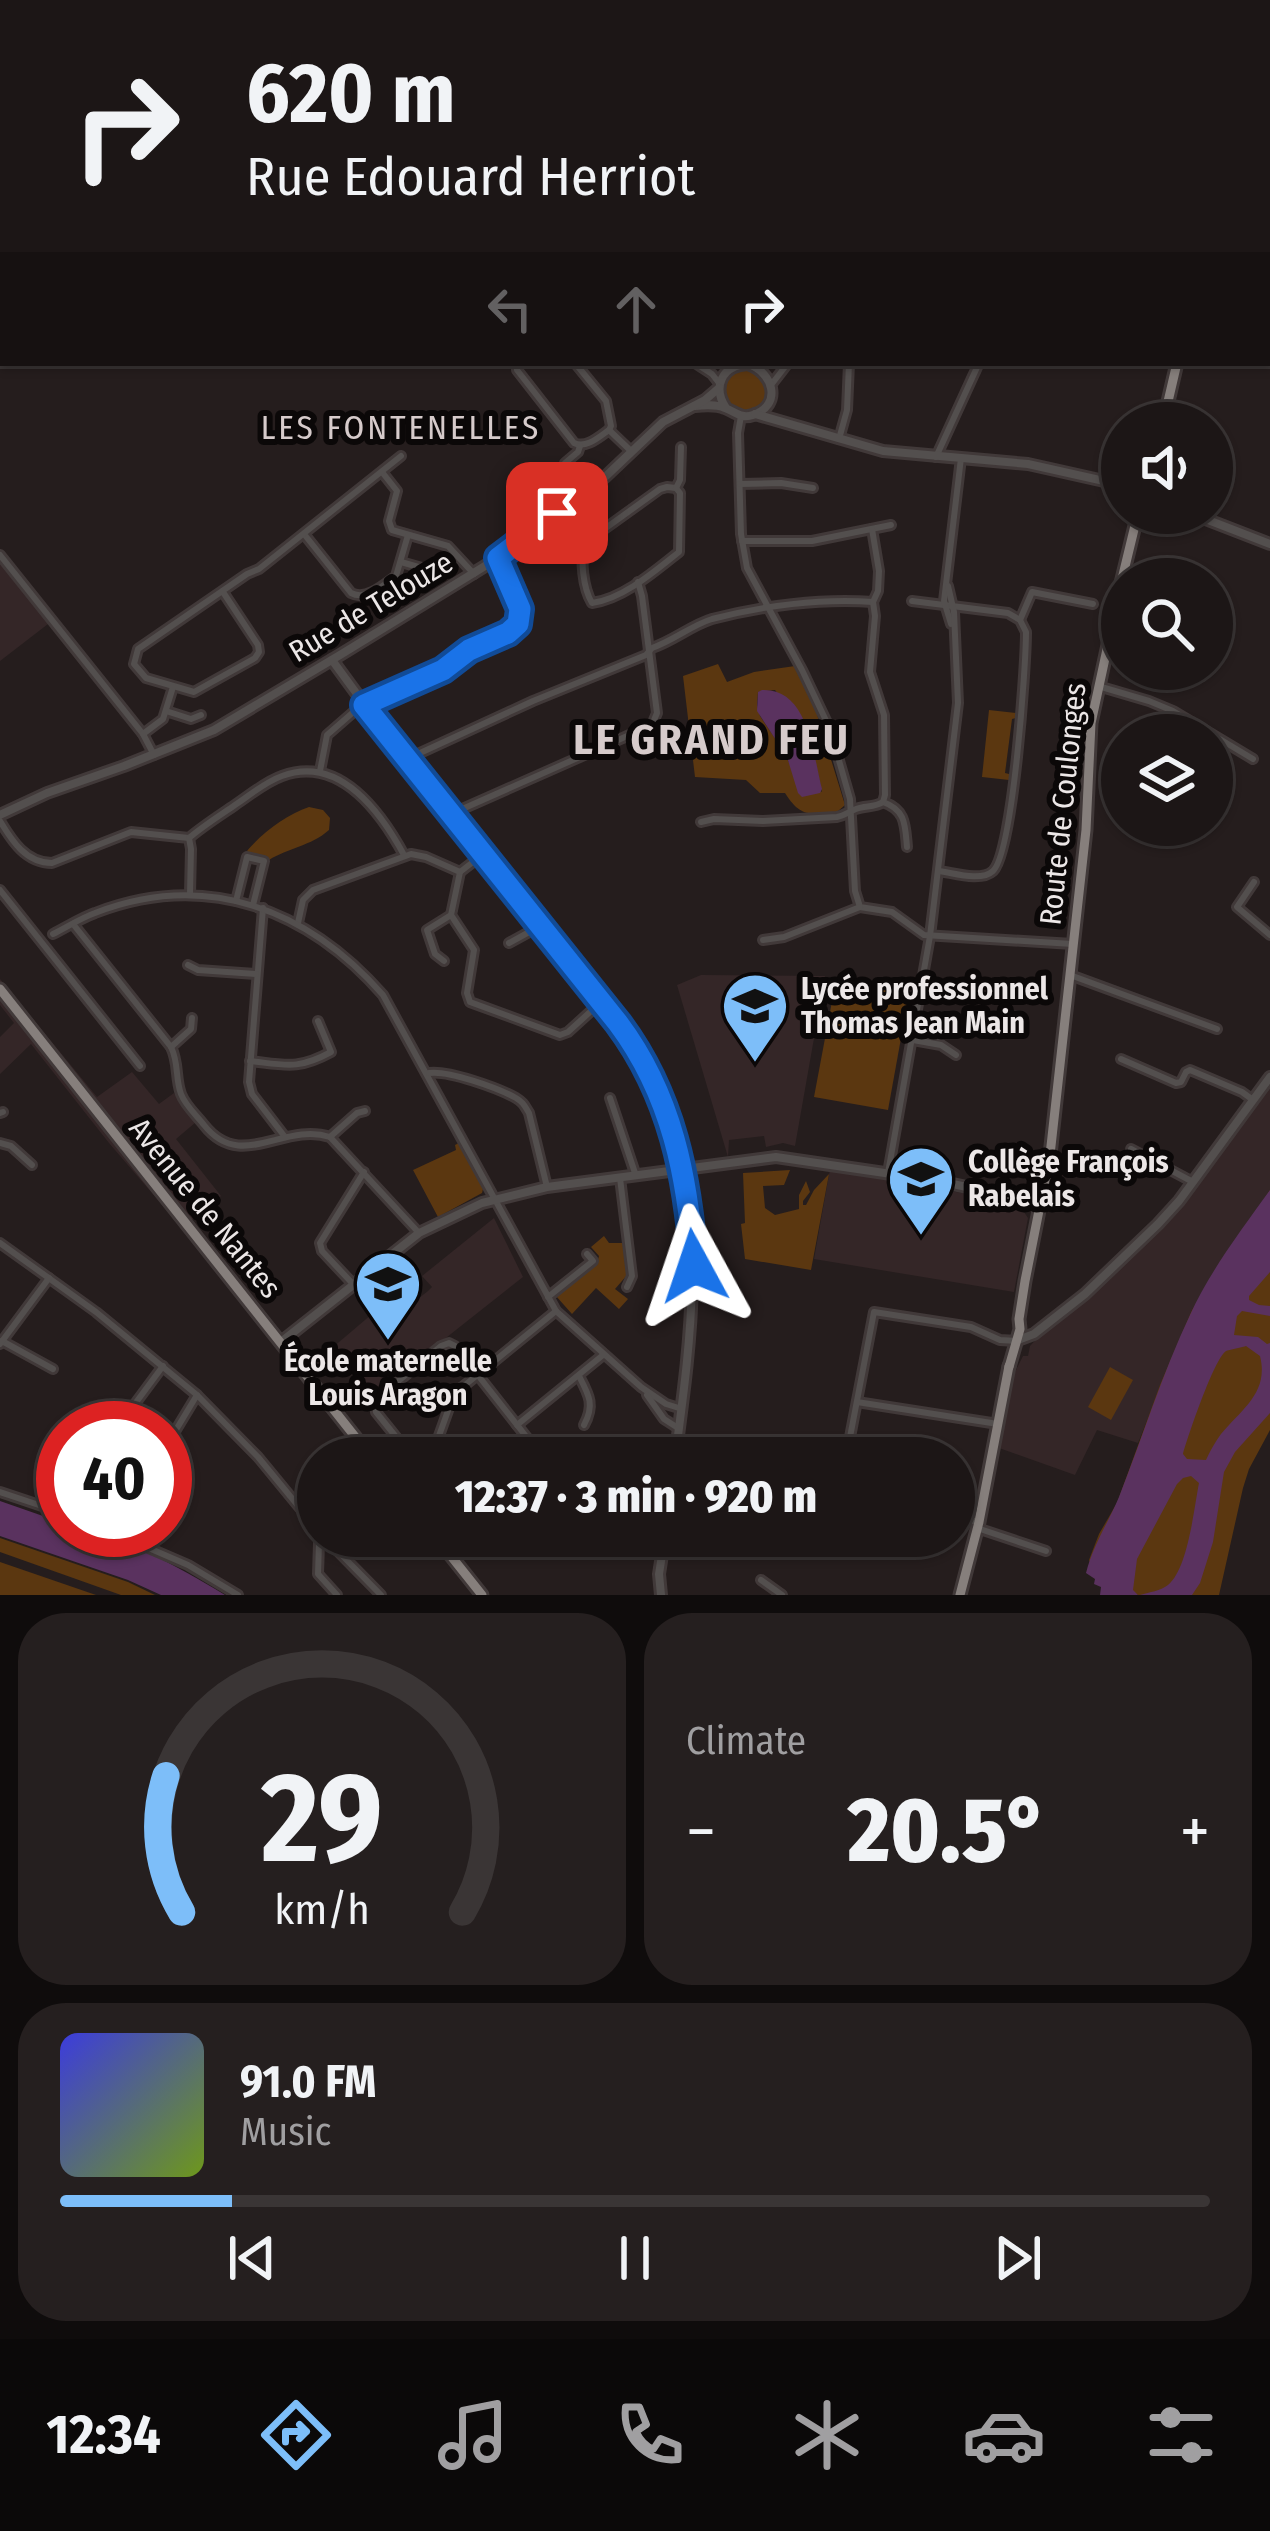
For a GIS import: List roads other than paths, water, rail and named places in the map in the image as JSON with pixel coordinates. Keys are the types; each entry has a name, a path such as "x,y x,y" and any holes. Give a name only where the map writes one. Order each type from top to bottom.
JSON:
{"main road":[{"path":"1167,402 1176,366"},
{"name":"Route de Coulonges","path":"960,1595 1050,1156 1085,830 1091,723 1101,673"},
{"name":"Avenue de Nantes","path":"0,989 356,1437"},
{"path":"452,1557 482,1595"}],"street":[{"path":"517,366 577,445 578,452 565,463"},
{"path":"577,366 606,401 611,426 577,445"},
{"path":"699,366 712,374 726,408"},
{"path":"709,366 740,366"},
{"path":"753,366 762,370 781,366"},
{"path":"785,366 771,386 770,399 786,423"},
{"path":"839,439 847,410 849,366"},
{"path":"936,457 978,366"},
{"path":"719,386 729,369"},
{"path":"762,370 771,386"},
{"name":"Rue de Telouze","path":"0,815 214,730 332,660 498,558 578,499 663,422 719,386"},
{"path":"755,414 770,399"},
{"path":"694,406 713,405 741,416 755,414 883,451 1045,466 1101,480"},
{"path":"741,416 742,541 749,574 821,708 852,811 855,891 860,907"},
{"path":"609,430 633,453"},
{"path":"676,488 681,447"},
{"path":"224,592 258,645 253,660 198,691 146,678 134,664 136,652 304,534 401,456"},
{"path":"888,1173 930,936 958,703 947,586 961,458"},
{"path":"382,472 397,491 390,527 452,548 474,574"},
{"path":"740,484 813,488"},
{"path":"676,488 681,496 679,552 614,597 597,604 590,601 582,549 587,540 660,489 676,488"},
{"path":"578,499 600,531"},
{"path":"742,541 812,542 890,525"},
{"path":"701,822 807,820 848,815 883,802 884,715 870,671 879,571 872,529"},
{"path":"1233,530 1270,544"},
{"path":"304,534 358,597 396,576 408,535"},
{"path":"0,555 143,734 154,755"},
{"path":"320,772 329,732 364,705 443,670 462,654 518,624 520,609 498,558"},
{"path":"401,562 436,572"},
{"path":"451,814 652,725 657,713 638,582"},
{"path":"1020,620 1032,592 1094,604"},
{"path":"407,759 532,700 646,655 705,622 839,599 873,602"},
{"path":"912,602 1008,614 1020,620 1026,632 1021,719 999,860 991,872 979,876 938,871"},
{"path":"332,660 626,1034 649,1072 684,1170 691,1225 694,1306 678,1437"},
{"path":"1098,686 1173,711 1253,759"},
{"path":"143,734 161,721 173,687"},
{"path":"166,711 191,719 201,716"},
{"path":"0,815 24,854 46,863 131,832 189,838 270,781 293,773 320,772 366,800 404,855"},
{"path":"883,802 903,815 907,847"},
{"path":"189,838 190,896"},
{"path":"298,922 303,900 313,890 404,855 427,857 460,872"},
{"path":"482,855 460,872 451,915 474,950 467,993 470,1002 560,1035 601,1002"},
{"path":"236,901 247,857 264,861 253,905"},
{"path":"1254,882 1237,908 1270,935"},
{"path":"0,890 140,1066"},
{"path":"53,934 97,912 136,900 190,896 263,908 298,922 335,947 383,995 556,1311 641,1388 682,1409"},
{"path":"763,940 784,937 860,907 892,912 930,936 1073,944"},
{"path":"263,908 249,1082 252,1094 286,1138"},
{"path":"444,961 435,954 427,930 451,915"},
{"path":"73,924 171,1047 182,1096 216,1139 236,1147 309,1133 330,1137 418,1233"},
{"path":"508,943 540,926"},
{"path":"188,965 198,970 256,974"},
{"path":"1070,975 1217,1029"},
{"path":"171,1047 191,1029 193,1018"},
{"path":"250,1061 298,1066 331,1052 318,1022"},
{"path":"913,1040 956,1055"},
{"path":"1121,1059 1176,1083 1190,1070 1253,1100"},
{"path":"428,1073 448,1073 523,1103 547,1187"},
{"path":"851,1437 874,1312 1034,1334 1105,1277 1173,1208 1270,1077"},
{"path":"610,1098 636,1176"},
{"path":"330,1137 365,1111"},
{"path":"0,1142 32,1165"},
{"path":"1131,1149 1193,1182"},
{"path":"281,1342 418,1233 495,1198 547,1187 776,1157 1041,1203"},
{"path":"352,1283 320,1243 364,1172"},
{"path":"620,1178 632,1276 627,1287"},
{"path":"2,1248 49,1278 197,1395 245,1442 297,1505"},
{"path":"548,1297 593,1261 587,1254"},
{"path":"49,1278 1,1343 53,1369"},
{"path":"438,1437 450,1401 460,1388 556,1311"},
{"path":"396,1437 376,1412 375,1399 447,1343 455,1346 526,1437"},
{"path":"517,1425 604,1354"},
{"path":"137,1401 163,1366"},
{"path":"579,1376 592,1401 584,1425"},
{"path":"641,1388 664,1419 679,1429"},
{"path":"192,1403 197,1395"},
{"path":"857,1402 998,1424"},
{"path":"0,1492 36,1504"},
{"path":"975,1524 1046,1551"},
{"path":"169,1557 238,1595"},
{"path":"319,1557 318,1574 337,1595"},
{"path":"344,1557 381,1595"},
{"path":"661,1595 662,1557"},
{"path":"760,1580 782,1595"}],"place":[{"name":"Lycée professionnel Thomas Jean Main","path":"755,1065"},
{"name":"Collège François Rabelais","path":"921,1238"},
{"name":"École maternelle Louis Aragon","path":"388,1343"}],"district":[{"name":"LES FONTENELLES","path":"401,428"},
{"name":"LE GRAND FEU","path":"712,740"}]}
